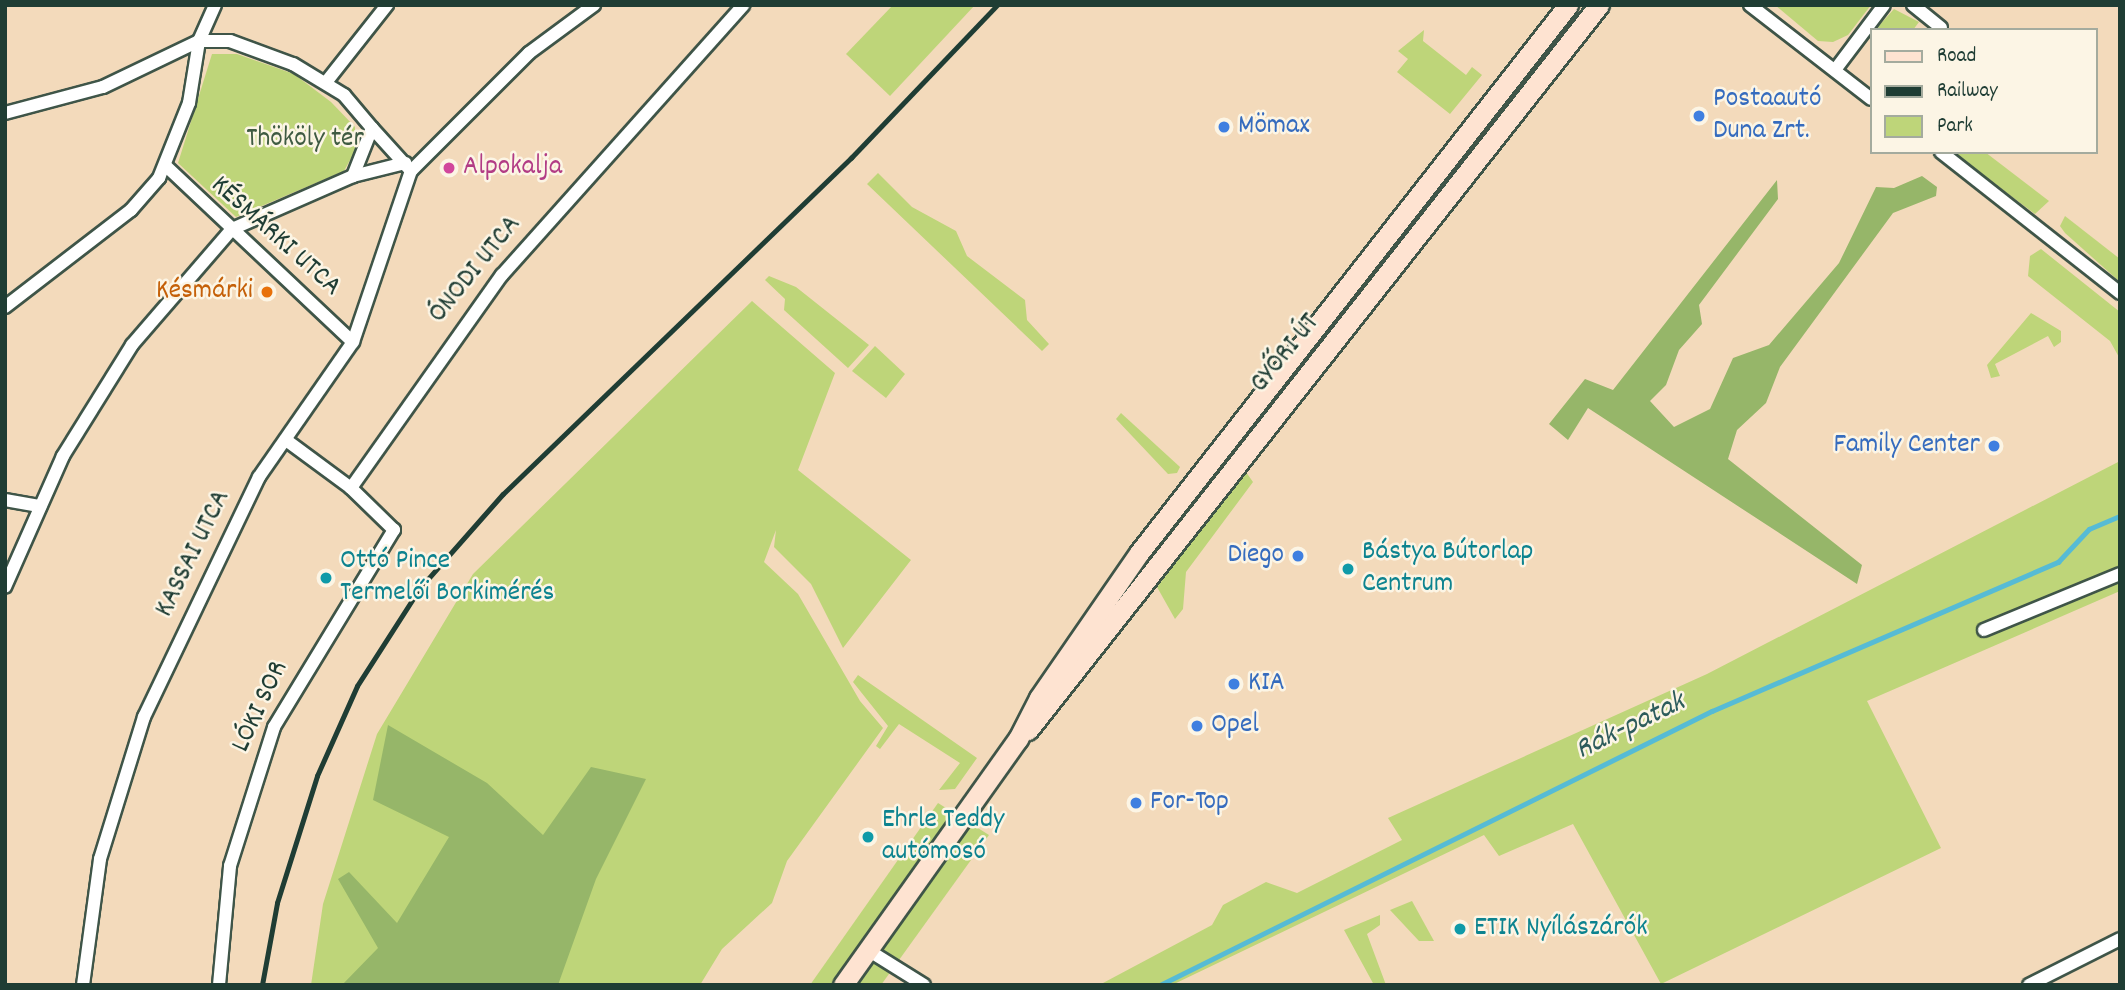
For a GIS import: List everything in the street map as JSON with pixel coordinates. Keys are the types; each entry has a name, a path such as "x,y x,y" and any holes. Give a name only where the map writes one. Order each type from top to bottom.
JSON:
{"main road":[{"name":"GYŐRI ÚT","path":"843,985 1018,739 1039,698 1139,553 1569,5"},
{"name":"GYŐRI ÚT","path":"1018,739 1050,708 1156,563 1599,5"}],"street":[{"path":"5,307 131,210 167,167 198,74 199,41 215,5"},
{"path":"327,81 387,5"},
{"path":"5,587 40,506 132,345 232,229 353,176 408,167 529,53 594,5"},
{"name":"ÓNODI UTCA","path":"351,488 502,275 743,5"},
{"path":"1750,5 1870,98"},
{"path":"1835,70 1884,5"},
{"path":"1913,5 1941,28"},
{"path":"5,113 103,88 199,41 217,38 270,54 327,81 408,167"},
{"path":"353,176 372,128"},
{"path":"1944,154 2120,293"},
{"name":"KÉSMÁRKI UTCA","path":"167,167 353,342"},
{"name":"KASSAI UTCA","path":"83,985 100,859 144,717 259,477 353,342 408,167"},
{"path":"286,440 351,488"},
{"name":"LÓKI SOR","path":"219,985 230,866 274,727 394,530 351,488"},
{"path":"5,500 40,506"},
{"path":"1984,629 2120,574"},
{"path":"2029,985 2120,939"},
{"path":"868,950 924,985"}],"green space":[{"path":"893,5 975,5 890,96 846,54"},
{"path":"1775,5 1871,5 1848,35 1833,42 1818,41"},
{"path":"1894,9 1919,22 1914,28 1877,28"},
{"path":"1424,30 1423,41 1466,75 1472,67 1482,75 1450,114 1397,72 1408,59 1398,51"},
{"name":"Thököly tér","path":"212,54 237,54 294,74 331,102 355,127 355,151 344,171 236,217 178,163"},
{"path":"1955,154 1988,154 2049,201 2035,214"},
{"path":"878,173 912,207 956,231 967,256 1025,300 1027,320 1049,344 1042,351 867,184"},
{"path":"1922,176 1937,187 1936,196 1893,213 1780,367 1766,403 1737,430 1728,459 1862,565 1857,584 1588,408 1568,440 1549,424 1585,379 1613,390 1777,180 1778,199 1699,305 1702,324 1679,350 1666,385 1650,401 1674,427 1710,409 1733,358 1769,345 1839,263 1876,187 1894,188"},
{"path":"2065,216 2120,259 2120,282 2065,233 2060,226"},
{"path":"2041,249 2120,312 2120,359 2110,341 2028,276 2030,256"},
{"path":"769,276 796,287 869,345 848,368 784,310 785,299 765,280"},
{"path":"752,301 835,373 798,470 911,560 843,648 811,584 774,547 776,530 764,562 798,594 860,701 883,728 787,861 772,903 722,949 700,985 311,985 323,904 377,734 473,574"},
{"path":"2031,313 2061,331 2061,342 2054,347 2048,336 1995,364 2000,376 1991,378 1987,365"},
{"path":"875,346 905,374 886,398 852,371"},
{"path":"1121,413 1180,467 1177,473 1168,474 1116,419"},
{"path":"2120,461 2120,591 1867,701 1941,848 1661,984 1573,824 1499,856 1484,835 1172,985 1083,985 1103,983 1212,925 1223,905 1266,882 1297,893 1402,840 1388,818 1707,674"},
{"path":"1246,472 1253,482 1186,572 1183,609 1175,619 1157,587"},
{"path":"858,675 977,758 955,789 939,790 960,763 899,724 880,749 876,746 888,726 853,682"},
{"path":"388,725 487,783 543,835 591,767 646,779 596,879 558,985 342,985 378,948 338,879 349,872 397,923 449,837 373,800"},
{"path":"938,803 989,835 881,985 810,985"},
{"path":"1412,901 1434,941 1419,941 1390,910"},
{"path":"1380,915 1380,925 1367,934 1386,985 1374,985 1344,930"}],"waterway":[{"name":"Rák-patak","path":"1160,985 1712,711 2058,562 2089,529 2120,516"}],"railway":[{"path":"262,985 277,903 317,776 357,686 420,588 503,494 851,158 997,5"}],"place":[{"name":"Postaautó Duna Zrt.","path":"1699,116"},
{"name":"Mömax","path":"1224,127"},
{"name":"Alpokalja","path":"449,168"},
{"name":"Késmárki","path":"267,292"},
{"name":"Family Center","path":"1994,446"},
{"name":"Diego","path":"1298,556"},
{"name":"Bástya Bútorlap Centrum","path":"1348,569"},
{"name":"Ottó Pince Termelői Borkimérés","path":"326,578"},
{"name":"KIA","path":"1234,684"},
{"name":"Opel","path":"1197,726"},
{"name":"For-Top","path":"1136,803"},
{"name":"Ehrle Teddy autómosó","path":"868,837"},
{"name":"ETIK Nyílászárók","path":"1460,929"}]}
